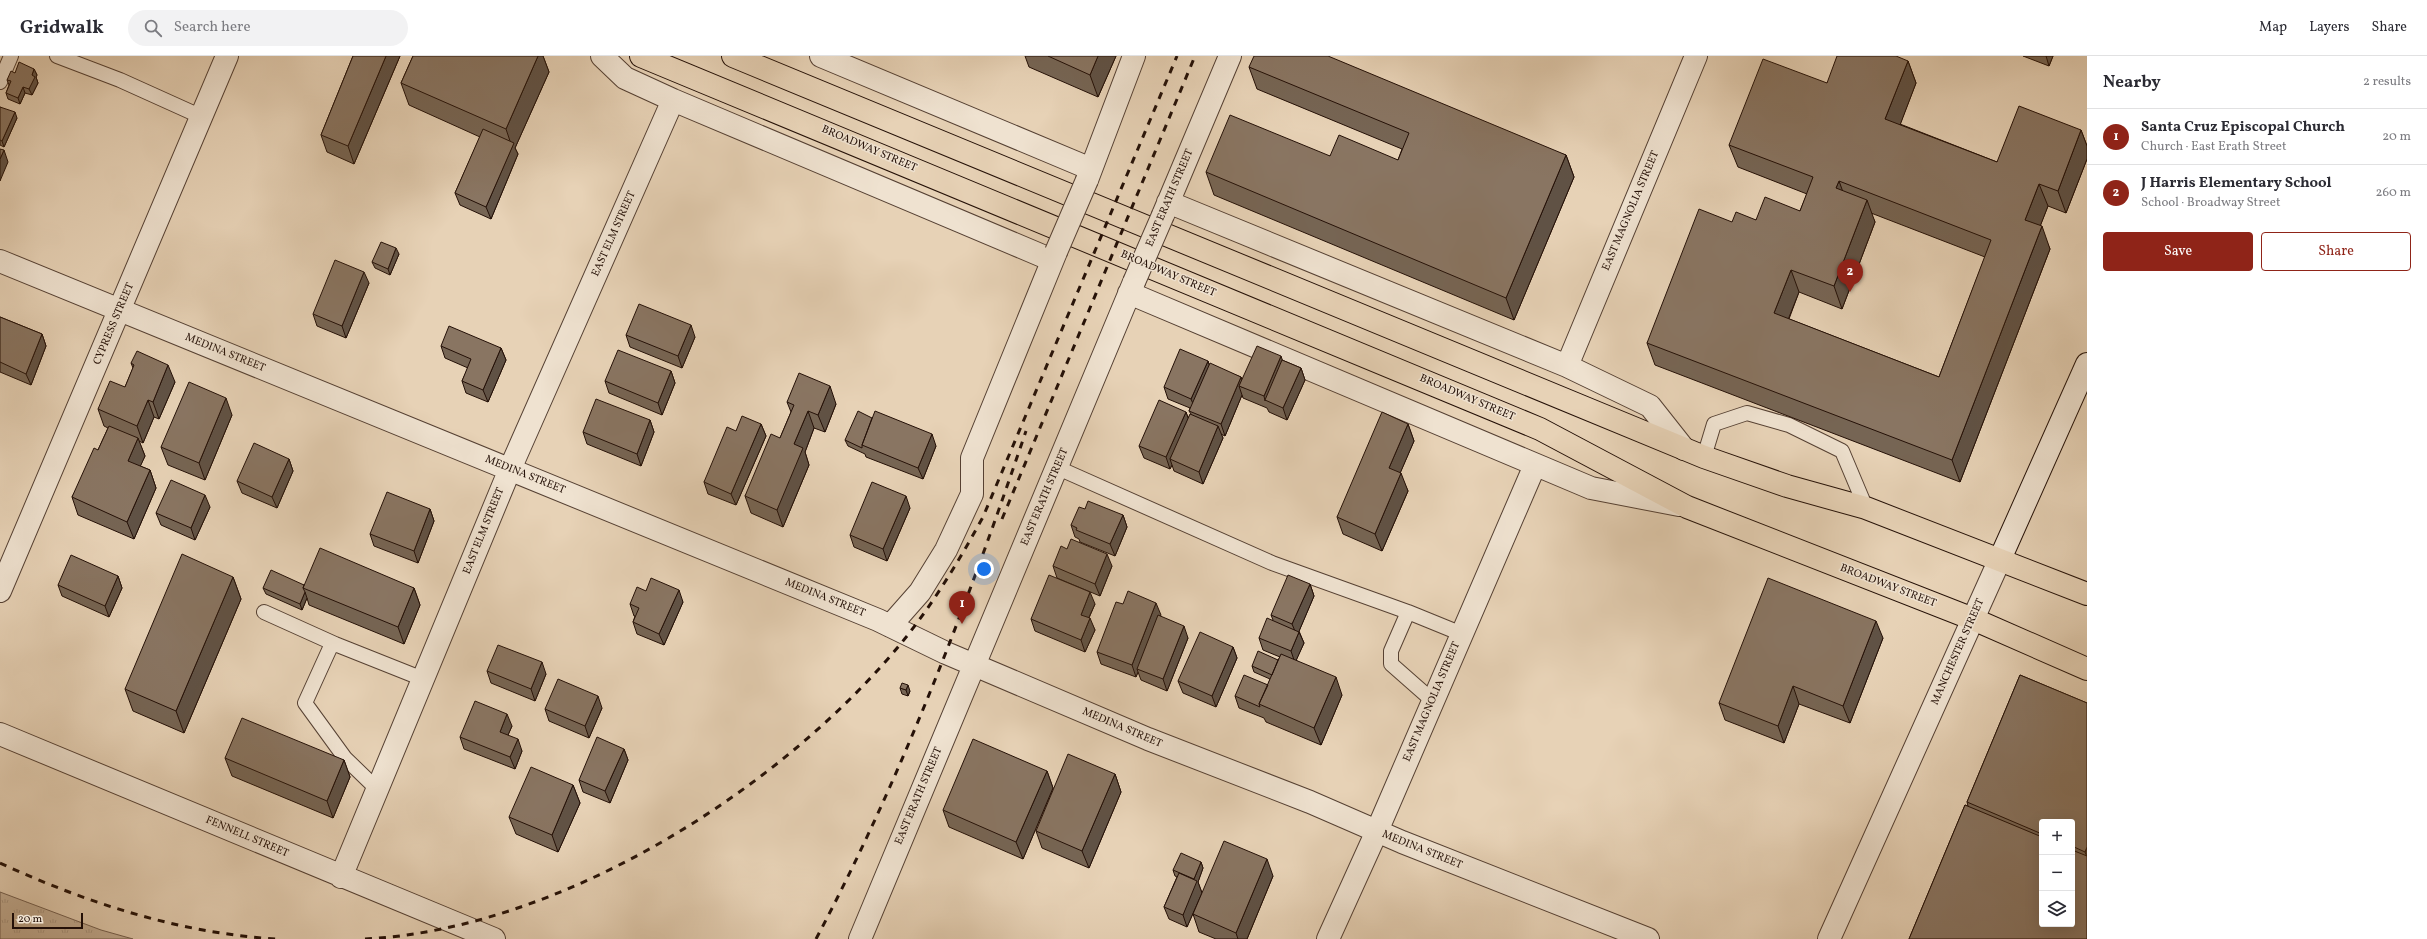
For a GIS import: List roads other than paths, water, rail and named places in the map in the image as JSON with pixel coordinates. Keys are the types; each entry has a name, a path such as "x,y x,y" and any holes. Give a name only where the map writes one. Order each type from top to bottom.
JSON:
{"main road":[{"name":"BROADWAY STREET","path":"641,56 1540,429 1687,507 1973,619 2087,668"},
{"path":"733,56 1704,457 1787,486 1866,508 2087,594"}],"street":[{"name":"CYPRESS STREET","path":"0,591 227,56"},
{"path":"602,56 625,78 673,100 1054,256"},
{"path":"822,56 1089,175"},
{"path":"890,626 920,592 946,550 972,494 972,458 1054,256 1089,175 1134,56"},
{"name":"EAST ERATH STREET","path":"860,939 973,665 1058,468 1165,208 1230,56"},
{"name":"EAST MAGNOLIA STREET","path":"1567,366 1696,56"},
{"name":"EAST ELM STREET","path":"341,876 510,469 673,100"},
{"path":"1165,208 1567,366 1650,406 1684,449"},
{"name":"MEDINA STREET","path":"0,261 890,626 973,665 1148,739 1310,802 1377,831 1648,939"},
{"name":"BROADWAY STREET","path":"1132,288 1535,465 1591,488 1687,507"},
{"name":"MANCHESTER STREET","path":"1830,939 2087,364"},
{"name":"EAST MAGNOLIA STREET","path":"1328,939 1377,831 1535,465"},
{"name":"FENNELL STREET","path":"0,734 494,939"}],"lane":[{"path":"0,82 11,56"},
{"path":"57,56 120,80 202,116"},
{"path":"1704,457 1714,424 1747,412 1789,425 1842,451 1866,508"},
{"path":"1058,468 1272,563 1408,612 1462,634"},
{"path":"264,612 335,644 423,679"},
{"path":"1408,612 1391,651 1391,664 1433,701"},
{"path":"335,644 330,648 305,703 345,758 378,790"}],"railway":[{"path":"365,939 440,929 516,909 591,879 664,840 734,796 799,746 857,692 918,622 966,548 983,517 1177,56"},
{"path":"1002,519 1195,56"},
{"path":"816,939 877,816 905,753 956,625 1004,496 1026,431"},
{"path":"0,863 66,891 134,914 204,930 240,936 276,939"}],"place":[{"name":"J Harris Elementary School","path":"1850,292"},
{"name":"Santa Cruz Episcopal Church","path":"962,624"}]}
